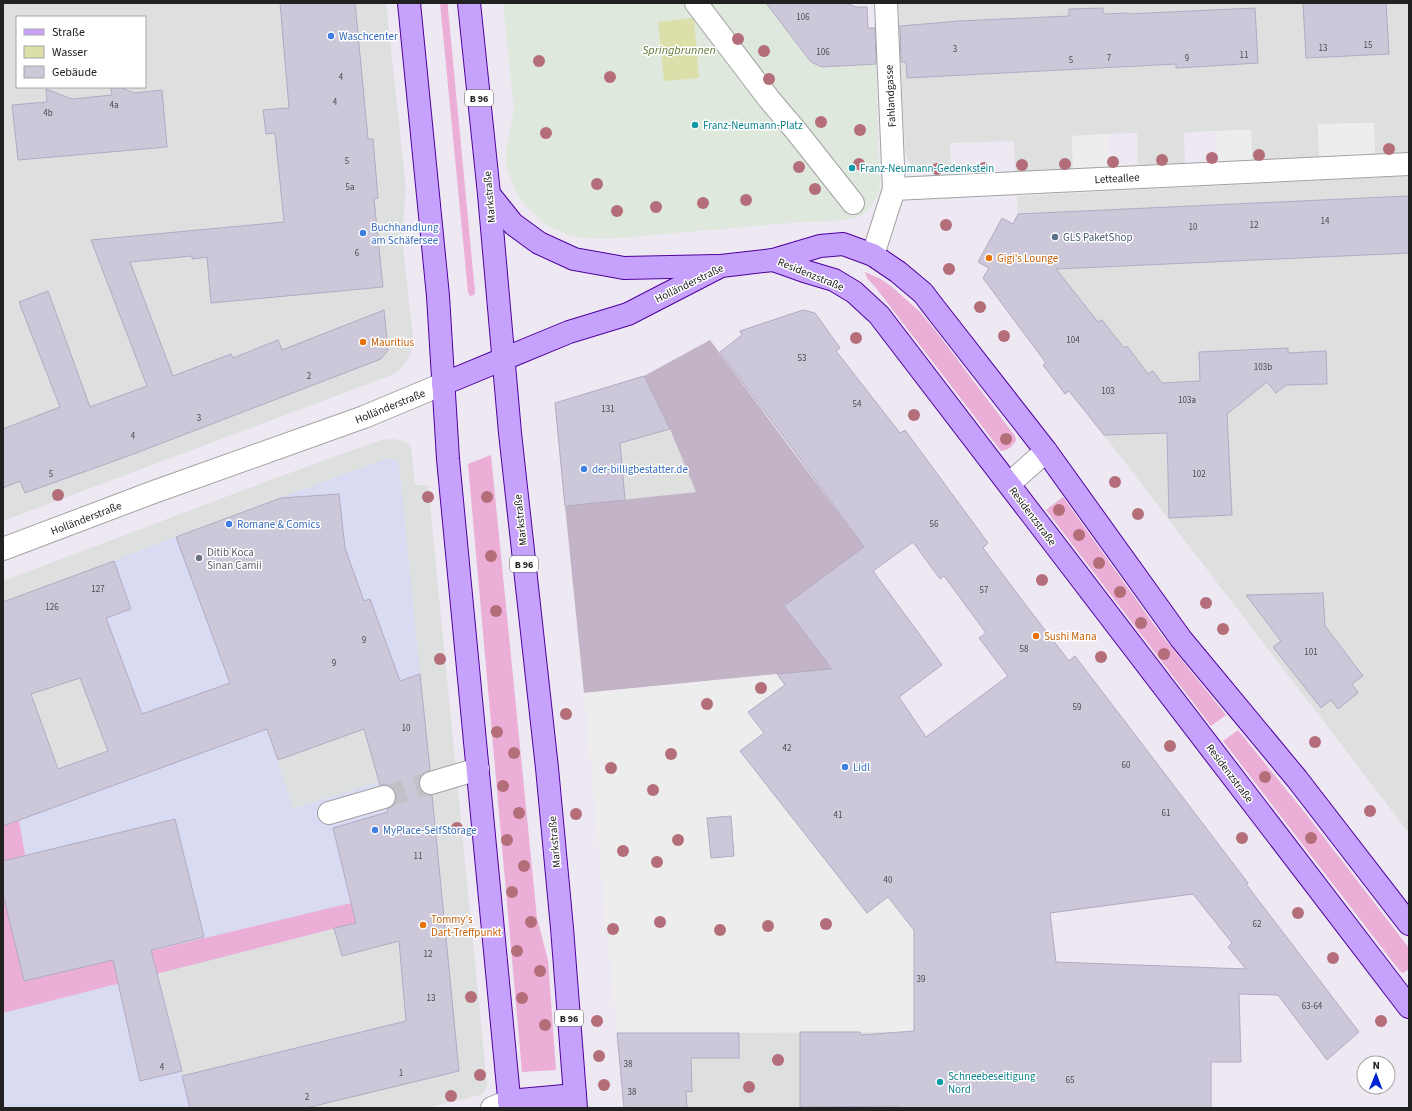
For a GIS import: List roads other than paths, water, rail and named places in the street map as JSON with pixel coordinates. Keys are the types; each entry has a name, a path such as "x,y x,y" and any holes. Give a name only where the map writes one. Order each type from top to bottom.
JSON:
{"main road":[{"path":"409,3 438,296 450,482 478,769 504,1106 576,1101"},
{"name":"Markstraße","path":"469,3 489,194 503,359 547,768 576,1101"},
{"path":"489,194 513,224 539,243 574,259 624,268 721,266"},
{"name":"Residenzstraße","path":"773,260 820,246 844,244 873,255 898,272 923,293 1046,451 1181,639 1297,779 1409,924"},
{"name":"Holländerstraße","path":"443,384 569,332 628,314 721,266 773,260"},
{"name":"Residenzstraße","path":"773,260 834,280 854,292 879,315 1408,1004"}],"street":[{"path":"696,3 769,100 797,132 853,203"},
{"name":"Fahlandgasse","path":"886,3 894,189"},
{"name":"Letteallee","path":"894,189 1409,164"},
{"path":"873,255 894,189"},
{"name":"Holländerstraße","path":"3,549 195,477 364,417 443,384"},
{"path":"1009,484 1046,451"},
{"path":"431,783 478,769"},
{"path":"329,813 384,797"}],"water":[{"name":"Springbrunnen","path":"694,18 699,78 664,81 658,22"}],"tunnel":[{"path":"384,797 431,783"}],"place":[{"name":"Waschcenter","path":"331,36"},
{"name":"Franz-Neumann-Platz","path":"695,125"},
{"name":"Franz-Neumann-Gedenkstein","path":"852,168"},
{"name":"Buchhandlung am Schäfersee","path":"363,233"},
{"name":"GLS PaketShop","path":"1055,237"},
{"name":"Gigi's Lounge","path":"989,258"},
{"name":"Mauritius","path":"363,342"},
{"name":"der-billigbestatter.de","path":"584,469"},
{"name":"Romane & Comics","path":"229,524"},
{"name":"Ditib Koca Sinan Camii","path":"199,558"},
{"name":"Sushi Mana","path":"1036,636"},
{"name":"Lidl","path":"845,767"},
{"name":"MyPlace-SelfStorage","path":"375,830"},
{"name":"Tommy's Dart-Treffpunkt","path":"423,925"},
{"name":"Schneebeseitigung Nord","path":"940,1082"}]}
